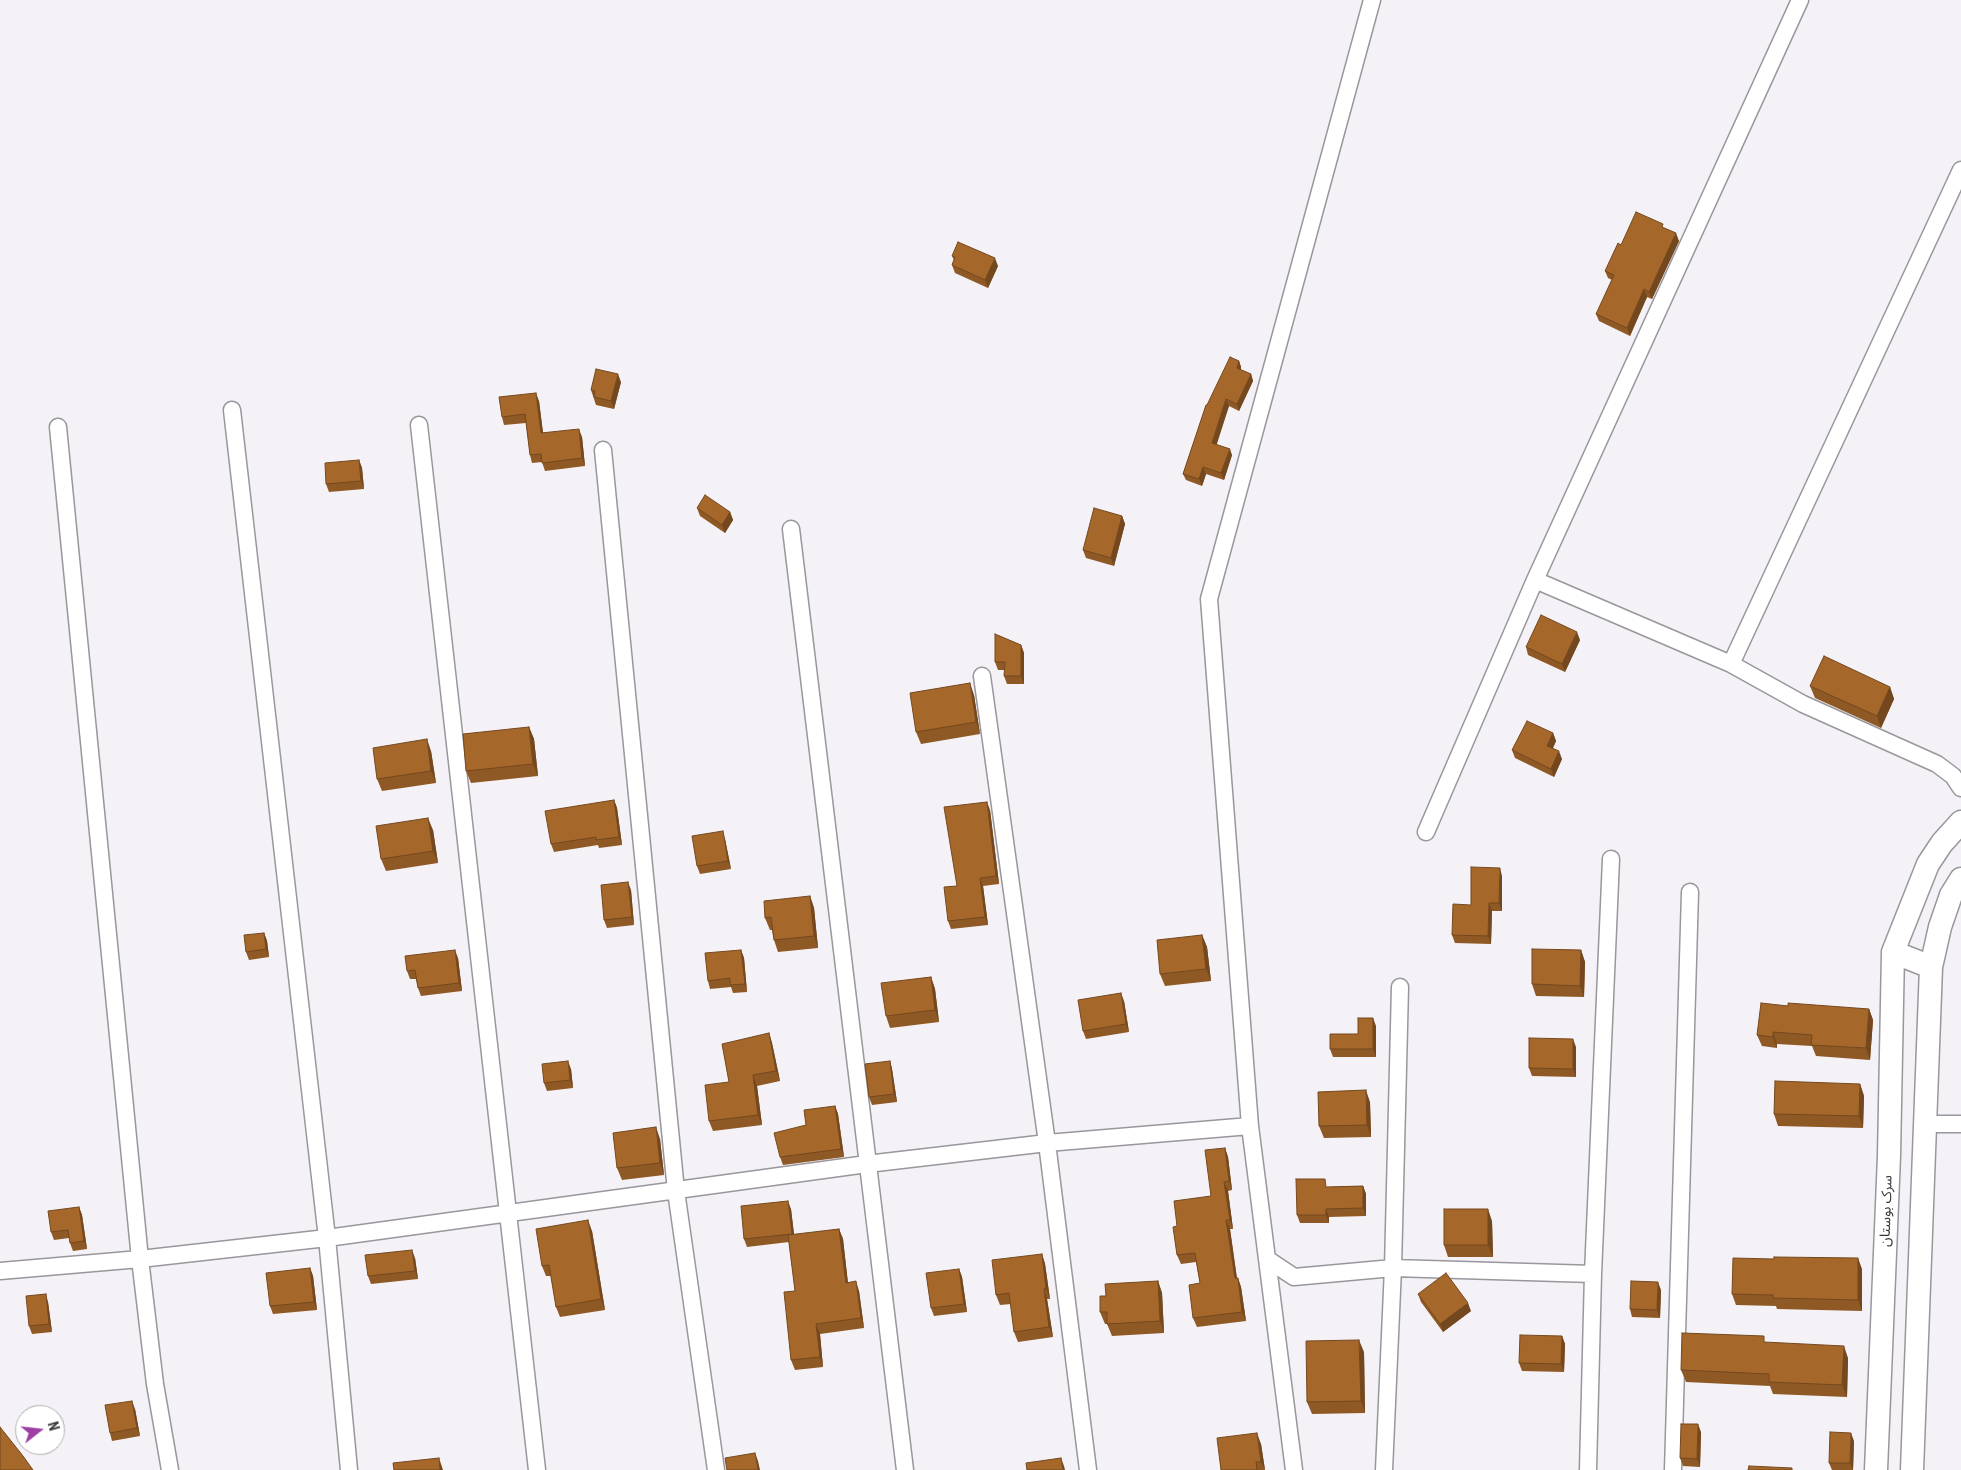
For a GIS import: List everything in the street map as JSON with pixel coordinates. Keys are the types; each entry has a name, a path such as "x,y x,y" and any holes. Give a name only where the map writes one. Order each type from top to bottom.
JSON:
{"street":[{"path":"1294,1470 1250,1126 1209,599 1372,0"},
{"path":"1426,832 1535,580 1800,0"},
{"path":"1731,664 1961,170"},
{"path":"232,410 327,1238 349,1470"},
{"path":"419,425 537,1470"},
{"path":"58,427 140,1259 155,1384 170,1470"},
{"path":"603,450 676,1190 716,1470"},
{"path":"791,529 905,1470"},
{"path":"1535,580 1731,664 1803,704 1936,764 1953,776 1961,788"},
{"path":"982,676 1047,1143 1088,1470"},
{"path":"1931,967 1893,952 1928,864 1942,843 1961,822"},
{"path":"1588,1470 1593,1274 1611,859"},
{"path":"1912,1470 1931,967 1940,927 1951,895 1961,879"},
{"path":"1673,1470 1690,892"},
{"name":"سرک بوستان","path":"1876,1470 1889,1156 1893,952"},
{"path":"1384,1470 1393,1268 1400,986"},
{"path":"1925,1124 1961,1124"},
{"path":"0,1271 140,1259 327,1238 867,1164 1047,1143 1250,1126"},
{"path":"1267,1259 1294,1277 1393,1268 1593,1274"}],"building":[{"path":"1636,212 1663,224 1662,227 1676,233 1649,292 1644,289 1627,328 1596,314 1614,275 1605,271 1618,243 1621,245"},
{"path":"958,242 995,258 985,280 952,265 955,257 952,256"},
{"path":"1230,357 1239,361 1237,368 1251,374 1237,404 1226,399 1212,443 1230,449 1221,473 1203,467 1199,479 1183,474 1206,405"},
{"path":"596,369 618,374 611,401 594,397 595,391 591,390"},
{"path":"536,393 541,433 579,429 582,458 542,463 541,454 530,455 525,414 502,417 499,397"},
{"path":"359,460 361,481 326,484 325,463"},
{"path":"705,495 730,512 722,525 697,508"},
{"path":"1094,508 1122,516 1111,558 1083,550"},
{"path":"1541,615 1577,632 1562,664 1526,647"},
{"path":"995,634 1021,645 1021,676 1004,676 1005,662 995,662"},
{"path":"1824,656 1890,687 1877,716 1810,686"},
{"path":"970,683 976,722 916,732 910,693"},
{"path":"1527,721 1553,733 1547,746 1559,751 1551,769 1512,750"},
{"path":"529,727 533,764 466,771 463,734"},
{"path":"427,739 431,771 377,779 373,748"},
{"path":"614,800 619,837 596,840 596,837 551,844 545,811"},
{"path":"987,802 996,876 980,878 985,917 948,921 944,887 957,886 944,807"},
{"path":"428,818 433,851 381,859 376,826"},
{"path":"723,831 728,861 697,866 692,836"},
{"path":"1471,867 1500,868 1499,903 1489,903 1488,936 1452,935 1453,904 1471,905"},
{"path":"628,882 632,917 604,920 601,885"},
{"path":"810,896 814,936 774,940 771,917 765,918 764,901"},
{"path":"264,933 266,949 246,952 244,935"},
{"path":"1202,935 1206,969 1160,974 1157,940"},
{"path":"1532,949 1581,950 1580,986 1532,984"},
{"path":"455,950 459,983 418,988 415,970 407,971 405,956"},
{"path":"741,950 745,984 730,985 730,978 708,981 705,953"},
{"path":"931,977 935,1010 886,1016 881,983"},
{"path":"1121,993 1126,1024 1083,1031 1078,1000"},
{"path":"1761,1003 1869,1009 1866,1048 1811,1045 1812,1035 1773,1032 1773,1037 1757,1035"},
{"path":"1358,1018 1373,1018 1373,1049 1330,1049 1330,1034 1358,1034"},
{"path":"769,1033 776,1071 753,1075 758,1115 709,1121 705,1085 729,1082 722,1044"},
{"path":"1529,1038 1573,1039 1573,1069 1529,1068"},
{"path":"568,1061 570,1080 544,1083 542,1064"},
{"path":"890,1061 894,1094 869,1097 865,1064"},
{"path":"1775,1081 1860,1084 1859,1116 1774,1114"},
{"path":"1366,1090 1367,1125 1319,1126 1318,1092"},
{"path":"835,1106 841,1149 780,1157 774,1133 806,1125 804,1110"},
{"path":"656,1127 660,1163 617,1168 613,1133"},
{"path":"1225,1148 1229,1181 1224,1182 1230,1220 1226,1220 1235,1278 1238,1278 1242,1312 1193,1318 1189,1285 1200,1283 1195,1253 1177,1255 1173,1227 1177,1226 1174,1201 1211,1196 1205,1150"},
{"path":"1296,1179 1325,1179 1326,1187 1363,1186 1363,1208 1326,1209 1326,1215 1297,1215"},
{"path":"788,1201 792,1234 744,1239 741,1206"},
{"path":"79,1207 84,1241 70,1243 68,1230 51,1232 48,1211"},
{"path":"1444,1209 1488,1209 1488,1245 1444,1245"},
{"path":"588,1220 601,1299 556,1307 549,1265 542,1266 536,1229"},
{"path":"839,1229 846,1283 856,1281 861,1318 816,1324 820,1357 791,1360 784,1292 795,1291 788,1235"},
{"path":"412,1250 415,1271 368,1276 365,1255"},
{"path":"1042,1254 1049,1327 1014,1332 1009,1293 996,1295 992,1260"},
{"path":"1774,1257 1858,1258 1858,1300 1773,1298 1773,1295 1732,1294 1733,1258 1774,1259"},
{"path":"310,1268 314,1302 270,1306 266,1273"},
{"path":"959,1269 964,1304 931,1308 926,1273"},
{"path":"1446,1273 1468,1303 1440,1324 1418,1294"},
{"path":"1158,1281 1160,1321 1107,1324 1107,1312 1100,1312 1100,1296 1106,1296 1105,1284"},
{"path":"1631,1281 1658,1282 1657,1310 1630,1309"},
{"path":"46,1294 49,1324 29,1326 26,1296"},
{"path":"1682,1333 1764,1336 1764,1342 1844,1346 1842,1385 1769,1382 1769,1374 1681,1370"},
{"path":"1520,1335 1562,1336 1561,1364 1519,1363"},
{"path":"1359,1340 1361,1401 1307,1402 1306,1341"},
{"path":"132,1401 137,1428 110,1433 105,1405"},
{"path":"1681,1424 1698,1424 1697,1459 1680,1458"},
{"path":"0,1427 15,1446 15,1455 22,1455 33,1470 0,1470"},
{"path":"1830,1432 1851,1433 1850,1463 1829,1463"},
{"path":"1257,1433 1261,1462 1256,1462 1257,1470 1221,1470 1217,1438"},
{"path":"755,1453 758,1470 727,1470 725,1458"},
{"path":"439,1458 440,1470 394,1470 393,1463"},
{"path":"1061,1458 1063,1470 1027,1470 1026,1463"},
{"path":"1749,1466 1792,1468 1792,1470 1748,1470"}]}
